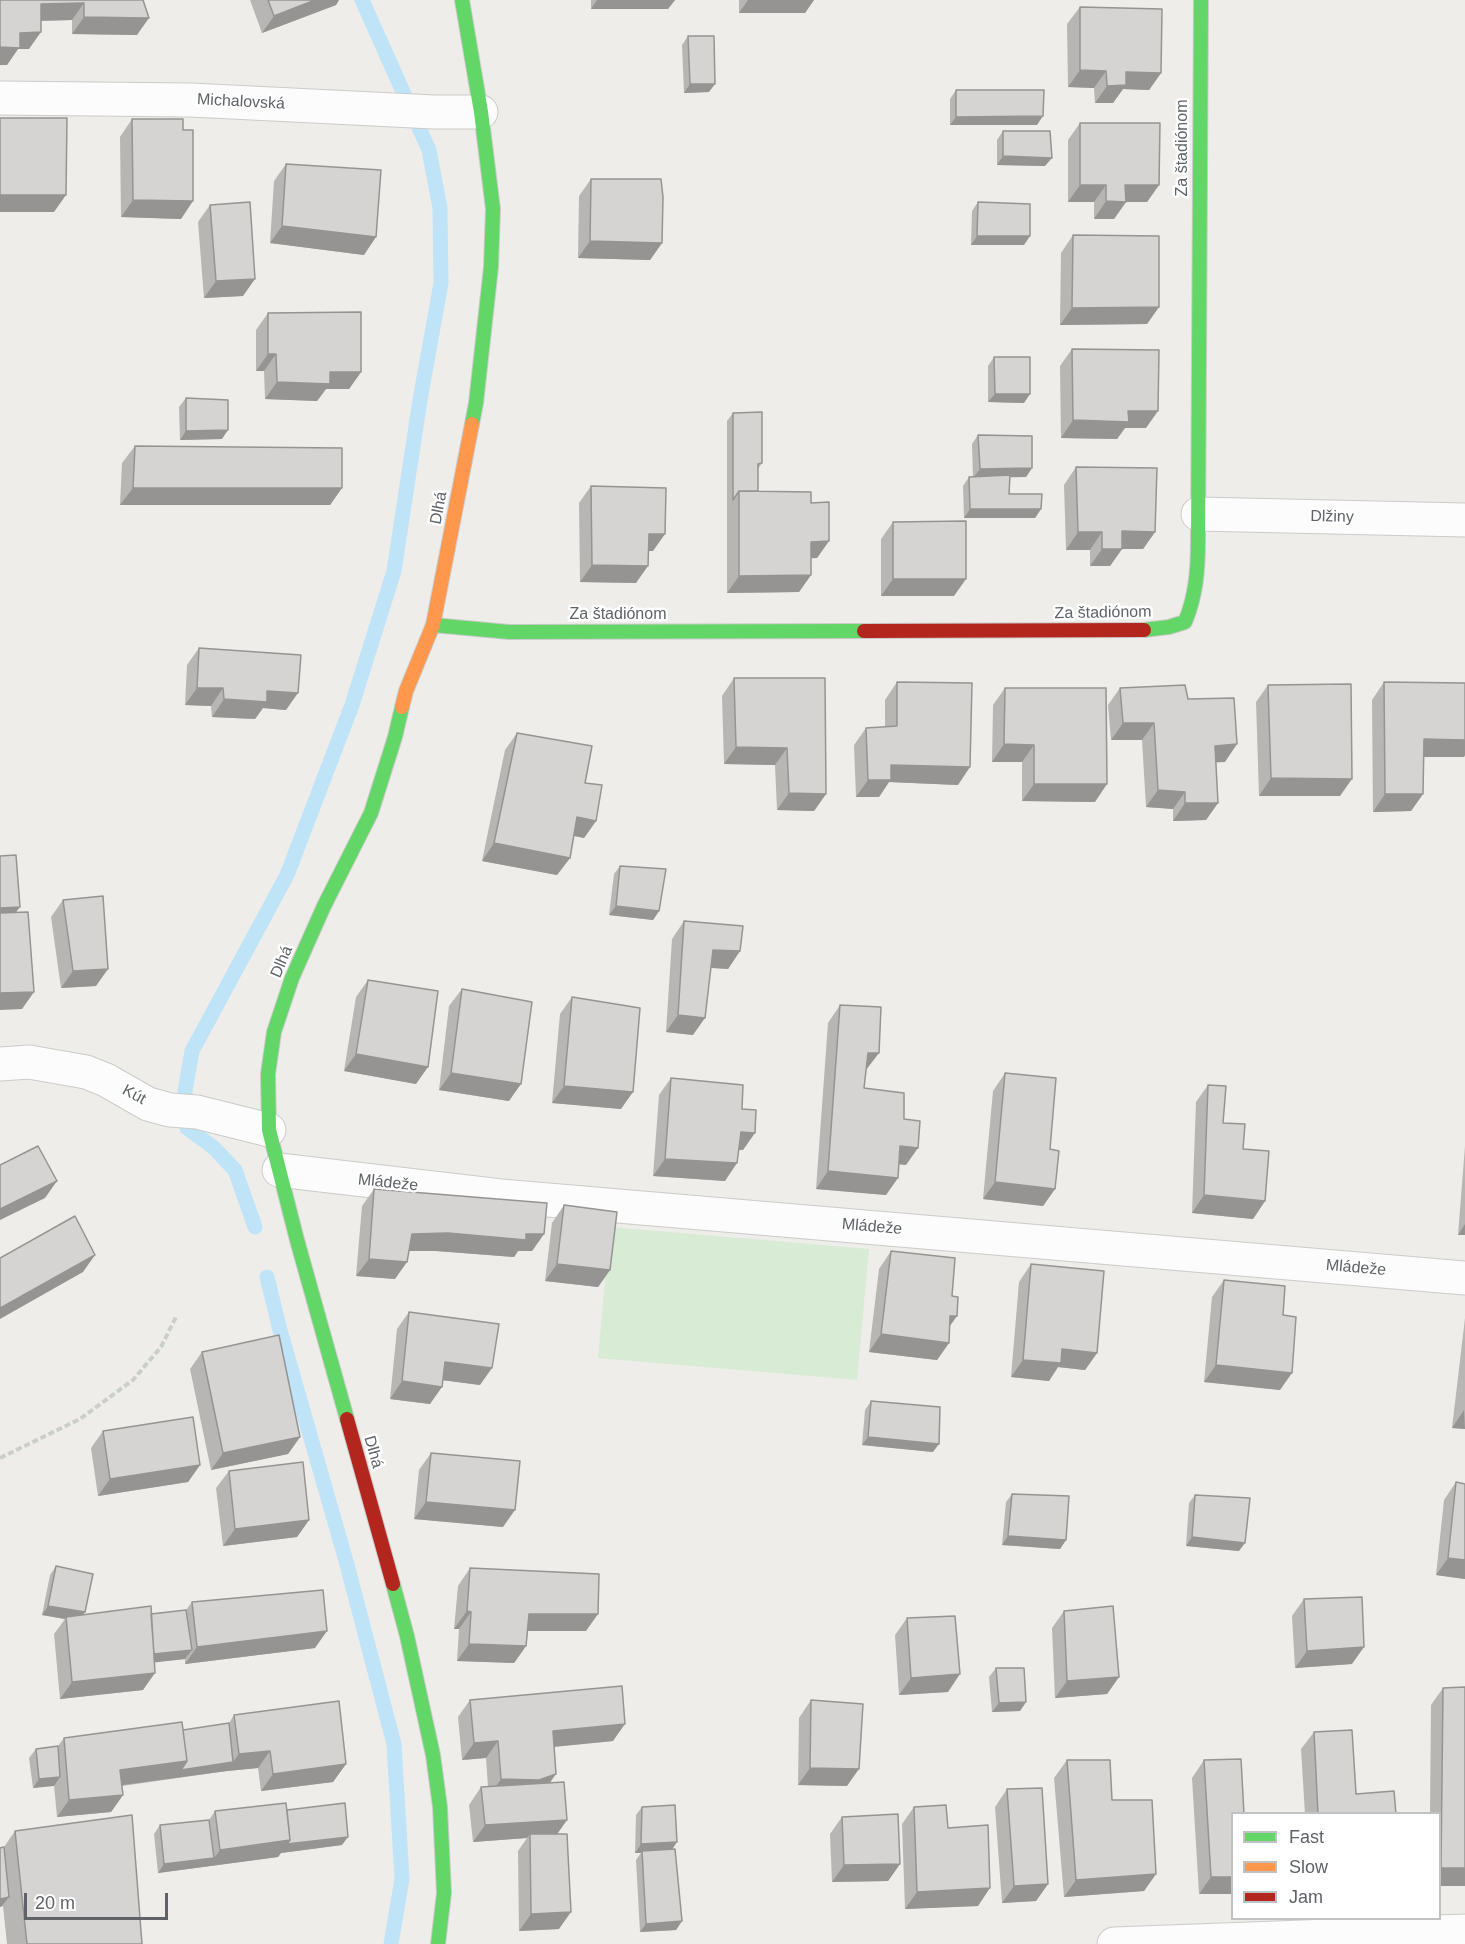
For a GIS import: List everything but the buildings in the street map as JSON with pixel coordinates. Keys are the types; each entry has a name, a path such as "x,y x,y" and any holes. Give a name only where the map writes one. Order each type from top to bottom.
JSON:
{"street":[{"name":"Dlhá","path":"438,1944 444,1893 443,1855 440,1807 431,1744 407,1636 269,1130 268,1074 274,1032 292,978 324,906 371,813 395,737 406,691 433,625 476,403 491,267 493,209 481,112 462,0"},
{"name":"Za štadiónom","path":"433,625 509,632 1148,630 1185,622 1192,608 1195,592 1198,513 1201,0"},
{"name":"Michalovská","path":"0,98 191,100 435,112 481,112"},
{"name":"Dlžiny","path":"1198,513 1465,520"},
{"name":"Kút","path":"0,1065 29,1062 86,1072 106,1080 148,1104 269,1130"},
{"name":"Mládeže","path":"279,1170 501,1196 1465,1278"},
{"path":"1114,1944 1465,1931"}],"path":[{"path":"0,1458 80,1419 133,1380 161,1347 176,1317"}],"green space":[{"path":"610,1227 869,1249 857,1380 598,1358"}],"waterway":[{"path":"255,1227 235,1170 213,1147 187,1128 185,1091 192,1051 287,875 352,705 394,571 420,400 441,283 440,208 429,150 362,0"},
{"path":"267,1277 394,1744 402,1879 391,1944"}],"traffic: fast":[{"path":"462,0 481,112 493,209 491,267 472,424"},
{"path":"1144,630 1169,627 1185,622 1192,602 1197,572 1201,0"},
{"path":"433,625 509,632 864,631"},
{"path":"347,1419 269,1130 268,1074 274,1032 292,978 324,906 371,813 402,707"},
{"path":"393,1584 433,1755 440,1807 444,1893 438,1944"}],"traffic: slow":[{"path":"402,707 406,691 433,625 472,424"}],"traffic: jam":[{"path":"864,631 1144,630"},
{"path":"347,1419 393,1584"}]}
